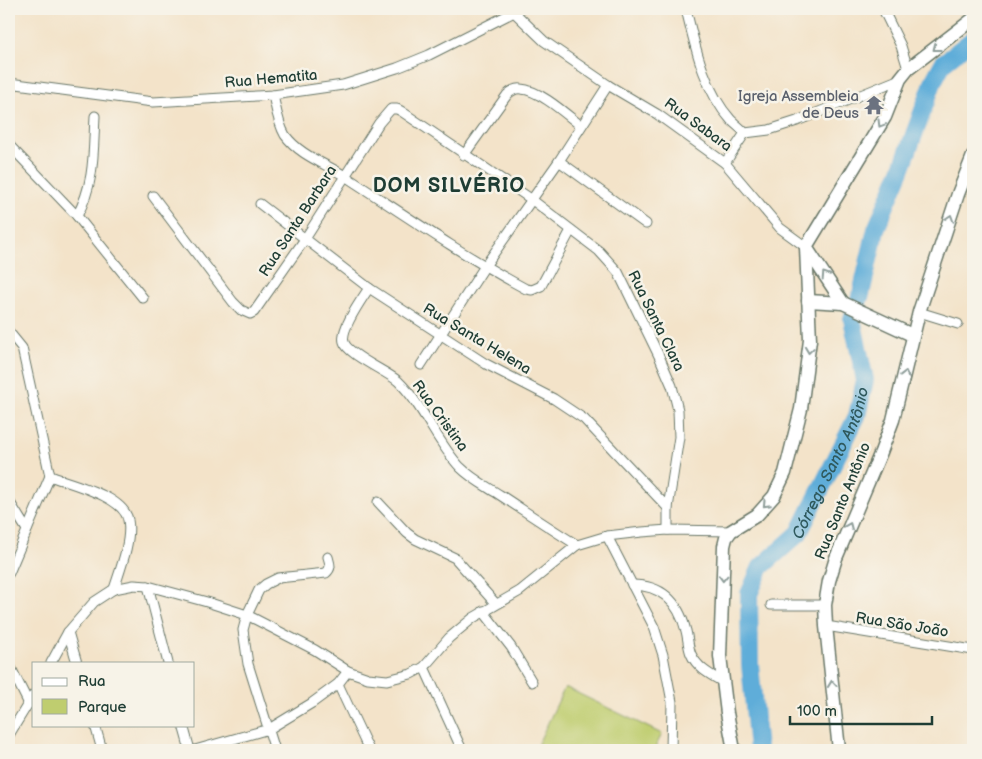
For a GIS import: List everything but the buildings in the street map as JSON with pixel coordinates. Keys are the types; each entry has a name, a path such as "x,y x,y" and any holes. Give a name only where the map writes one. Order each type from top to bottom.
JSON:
{"main road":[{"path":"734,750 720,656 724,546 726,538 731,531 757,514 774,496 786,473 801,409 810,340 806,247 885,117 904,74 973,18"},
{"name":"Rua Santo Antônio","path":"839,750 826,626 825,605 829,581 836,558 893,420 907,365 912,335 958,194 973,156"},
{"path":"806,247 845,304"},
{"path":"808,301 845,304 912,335"}],"street":[{"path":"686,9 700,63 715,96 730,119 745,133"},
{"path":"745,133 769,130 797,121 904,74 901,46 883,9"},
{"name":"Rua Sabara","path":"517,11 530,29 544,41 657,114 726,163 780,228 806,247"},
{"name":"Rua Hematita","path":"9,83 153,102 273,95 343,85 397,68 428,55 517,11"},
{"path":"421,365 485,266 559,162 608,84"},
{"path":"464,155 507,95 520,88 540,96 581,126"},
{"path":"273,95 279,121 286,135 296,146 516,284 532,290 541,286 570,230"},
{"name":"Rua Santa Clara","path":"379,123 391,109 397,109 531,199 599,252 618,272 672,386 678,410 679,436 668,508 668,530"},
{"path":"77,216 86,200 90,186 95,116"},
{"name":"Rua Santa Barbara","path":"153,196 233,302 246,314 250,314 254,312 305,239 379,123"},
{"path":"726,163 745,133"},
{"path":"9,145 77,216 143,298"},
{"path":"559,162 646,224"},
{"name":"Rua Santa Helena","path":"260,204 369,288 499,372 554,399 584,419 668,508"},
{"name":"Rua Cristina","path":"369,288 345,329 343,339 345,347 400,384 416,403 445,449 472,478 576,545"},
{"path":"919,312 958,324"},
{"path":"9,332 22,348 50,476 9,573"},
{"path":"50,476 104,495 116,502 125,511 128,520 128,536 114,589"},
{"path":"9,501 27,530"},
{"path":"378,502 415,539 455,558 496,604"},
{"path":"52,662 68,632 94,602 114,589 134,585 148,586 247,615 315,650 348,671 368,678 387,680 411,674 424,667 449,638 483,611 526,586 576,545 607,536 668,530 731,531"},
{"path":"607,536 654,627 663,655 672,702 671,750"},
{"path":"275,750 248,664 243,630 247,615 259,590 266,584 278,578 326,573 330,570 328,557"},
{"path":"632,585 644,585 662,592 676,605 686,629 691,654 706,673 723,682"},
{"path":"148,586 168,662"},
{"path":"771,605 825,605"},
{"path":"483,611 511,646 532,682"},
{"name":"Rua São João","path":"826,626 973,650"},
{"path":"68,632 77,662"},
{"path":"9,664 29,704"},
{"path":"424,667 462,750"},
{"path":"195,750 269,729 312,703 338,684 348,671"},
{"path":"338,684 369,750"},
{"path":"9,735 32,698"},
{"path":"94,726 102,750"},
{"path":"183,726 190,750"}],"green space":[{"path":"565,687 662,734 654,750 535,750"}],"waterway":[{"name":"Córrego Santo Antônio","path":"758,750 750,664 749,594 761,567 799,533 857,416 865,380 852,319 861,294 876,229 901,170 934,80 943,63 973,39"}],"place":[{"name":"Igreja Assembleia de Deus","path":"874,105"}],"district":[{"name":"DOM SILVÉRIO","path":"449,186"}]}
